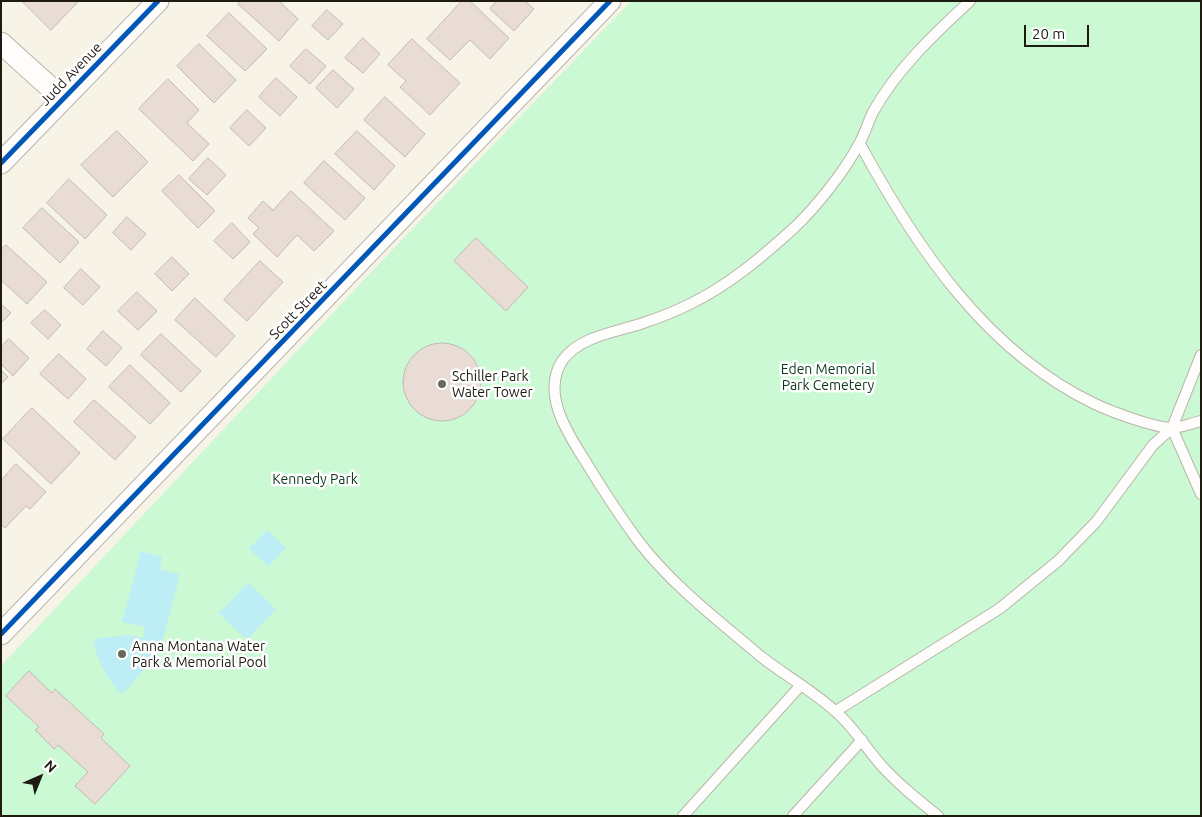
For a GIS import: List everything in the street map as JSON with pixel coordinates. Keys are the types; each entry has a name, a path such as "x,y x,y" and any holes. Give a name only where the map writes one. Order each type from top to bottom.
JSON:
{"street":[{"name":"Judd Avenue","path":"1,164 158,1"},
{"name":"Scott Street","path":"1,634 610,1"},
{"path":"1,43 63,99"}],"lane":[{"path":"938,816 904,788 880,764 862,740 836,712 762,657 685,591 641,544 578,449 558,412 554,388 558,370 564,358 579,346 611,332 646,322 690,304 723,286 760,258 797,225 839,175 860,144 873,112 906,65 940,28 970,1"},
{"path":"860,144 888,195 942,274 1001,341 1038,371 1072,393 1113,412 1172,428 1201,421"},
{"path":"836,712 990,615 1058,561 1096,522 1153,445 1172,428 1201,355"},
{"path":"1172,428 1201,494"},
{"path":"682,816 801,685"},
{"path":"793,816 862,740"}],"green space":[{"name":"Eden Memorial Park Cemetery","path":"631,1 1201,1 1201,816 1,816 1,666 377,266"}],"water":[{"path":"267,530 286,548 269,566 249,549"},
{"path":"141,551 162,557 160,569 180,575 159,653 122,694 103,669 93,639 128,635 143,638 145,627 122,622"},
{"path":"248,583 276,609 247,640 219,613"}],"building":[{"path":"22,1 76,1 77,3 51,30"},
{"path":"240,1 279,1 298,19 279,41 238,4"},
{"path":"462,1 470,1 509,38 490,59 470,40 450,60 427,39"},
{"path":"497,1 525,1 534,9 514,31 490,9"},
{"path":"327,10 343,24 328,40 312,26"},
{"path":"229,13 267,49 245,71 207,36"},
{"path":"363,38 380,54 363,73 345,58"},
{"path":"412,39 460,83 430,115 400,87 406,81 388,65"},
{"path":"199,44 236,80 214,103 177,66"},
{"path":"306,49 326,66 310,84 290,66"},
{"path":"333,70 354,89 337,108 316,88"},
{"path":"276,78 297,97 280,116 259,97"},
{"path":"168,79 199,110 187,123 209,144 193,161 139,109"},
{"path":"385,97 425,134 405,157 364,120"},
{"path":"247,110 266,128 249,146 230,128"},
{"path":"117,131 148,162 113,197 81,165"},
{"path":"357,131 395,166 374,190 335,154"},
{"path":"208,158 226,175 207,195 189,179"},
{"path":"324,161 365,198 345,220 304,183"},
{"path":"179,175 215,211 198,228 162,191"},
{"path":"69,179 107,215 85,239 47,203"},
{"path":"291,191 334,231 314,251 297,235 277,257 253,234 259,228 248,218 263,201 273,210"},
{"path":"42,208 79,242 60,263 23,228"},
{"path":"127,217 146,234 131,250 113,233"},
{"path":"232,223 250,242 233,259 214,241"},
{"path":"476,238 528,287 506,311 454,261"},
{"path":"6,245 47,282 27,304 1,280 1,250"},
{"path":"172,257 189,274 172,291 155,274"},
{"path":"260,261 283,282 247,321 224,300"},
{"path":"81,269 100,287 83,305 64,288"},
{"path":"137,292 157,311 138,330 118,311"},
{"path":"195,298 235,336 216,357 175,320"},
{"path":"1,304 11,313 1,323"},
{"path":"45,310 61,325 48,339 31,323"},
{"path":"103,331 122,348 106,366 87,349"},
{"path":"161,334 201,371 181,392 141,355"},
{"path":"9,339 29,358 13,376 1,364 1,347"},
{"name":"Schiller Park Water Tower","path":"434,343 450,343 464,349 475,360 481,374 481,390 475,404 464,415 450,421 434,421 420,415 409,404 403,390 403,374 409,360 420,349"},
{"path":"59,354 86,379 68,399 40,374"},
{"path":"130,365 170,403 150,424 109,387"},
{"path":"1,370 8,377 1,384"},
{"path":"94,400 136,437 115,460 74,422"},
{"path":"32,408 80,453 51,484 3,439"},
{"path":"16,464 46,492 30,509 26,506 5,528 1,524 1,481"},
{"path":"29,671 52,693 55,689 104,734 101,738 130,766 95,804 75,786 88,772 58,745 54,749 35,730 39,727 6,696"}],"cycle path":[{"path":"1,163 158,1"},
{"path":"1,634 610,1"}],"place":[{"name":"Schiller Park Water Tower","path":"442,384"},
{"name":"Anna Montana Water Park & Memorial Pool","path":"122,654"}],"park label":[{"name":"Kennedy Park","path":"315,479"}]}
